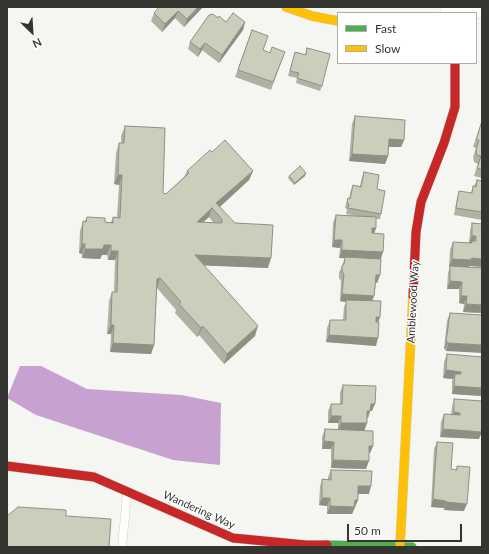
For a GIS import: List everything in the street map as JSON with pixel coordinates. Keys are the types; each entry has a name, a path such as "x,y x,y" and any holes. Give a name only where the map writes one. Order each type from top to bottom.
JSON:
{"street":[{"path":"286,7 312,16 337,21"},
{"path":"466,12 482,9"},
{"name":"Amblewood Way","path":"400,546 416,232 421,202 444,143 455,107 455,64"},
{"name":"Wandering Way","path":"7,466 94,477 128,491 233,543 306,546 412,547"}],"lane":[{"path":"122,547 128,491"}],"shaded area":[{"path":"20,366 41,366 87,389 181,395 221,403 220,465 173,460 36,415 7,398"}],"building":[{"path":"159,7 198,7 187,19 178,11 165,24 154,13"},
{"path":"233,13 245,22 222,55 205,43 200,49 190,42 209,15 213,14 218,18 219,16 226,22"},
{"path":"252,30 268,36 263,50 270,53 272,47 285,52 273,82 238,70"},
{"path":"307,48 330,54 322,86 297,78 299,73 290,71 295,52 306,55"},
{"path":"355,116 405,120 404,140 389,139 388,156 352,154"},
{"path":"481,124 482,170 477,168 481,156 477,155 476,150 479,140 476,140"},
{"path":"125,126 165,128 163,193 166,194 189,173 187,171 210,150 212,152 225,140 253,171 216,203 235,223 273,225 271,258 195,255 258,326 227,354 203,326 201,328 179,304 181,302 160,278 157,279 154,345 113,343 114,325 111,325 112,292 117,292 118,251 111,251 111,245 104,245 103,249 85,249 85,244 82,244 83,221 86,222 87,217 105,218 105,222 113,223 113,217 120,218 122,175 118,175 119,143 124,143","holes":["212,208 222,219 222,223 197,222"]},
{"path":"300,166 306,173 295,183 289,176"},
{"path":"364,172 379,175 377,189 385,191 381,214 348,208 348,198 350,199 353,185 361,187"},
{"path":"477,180 482,181 482,212 456,208 459,191 472,193 473,186 476,187"},
{"path":"336,215 376,217 376,228 372,228 372,233 384,234 383,252 342,250 342,240 334,240"},
{"path":"472,223 482,224 482,259 452,259 453,242 472,243 472,241 476,241 476,236 472,236"},
{"path":"345,257 381,259 380,275 376,275 374,296 342,294 344,274 342,271 342,266 344,264"},
{"path":"450,266 482,268 482,305 466,304 467,296 461,296 462,282 450,281"},
{"path":"346,300 381,301 380,317 376,317 376,322 379,322 378,338 329,335 330,320 346,320"},
{"path":"450,313 482,315 482,345 446,342"},
{"path":"447,354 482,357 482,388 454,386 455,374 461,374 461,372 446,370"},
{"path":"343,385 376,386 375,404 371,404 370,411 367,411 367,423 341,423 341,416 331,416 331,404 342,404"},
{"path":"454,399 482,401 482,432 443,429 444,414 460,415 460,413 454,412"},
{"path":"325,429 373,431 373,446 369,446 369,461 333,460 334,442 324,441"},
{"path":"437,442 453,443 451,469 457,470 457,466 470,467 467,504 433,499"},
{"path":"331,470 372,471 371,486 358,486 358,500 355,500 354,507 330,506 330,498 322,498 322,479 331,480"},
{"path":"18,507 66,510 66,516 111,519 109,547 7,547 7,516"}],"traffic: fast":[{"path":"327,545 412,547"}],"traffic: slow":[{"path":"286,7 312,16 337,21"},
{"path":"400,546 413,296"}],"traffic: jam":[{"path":"413,296 416,232 421,202 444,143 455,107 455,64"},
{"path":"7,466 94,477 233,538 306,545 327,545"}]}
